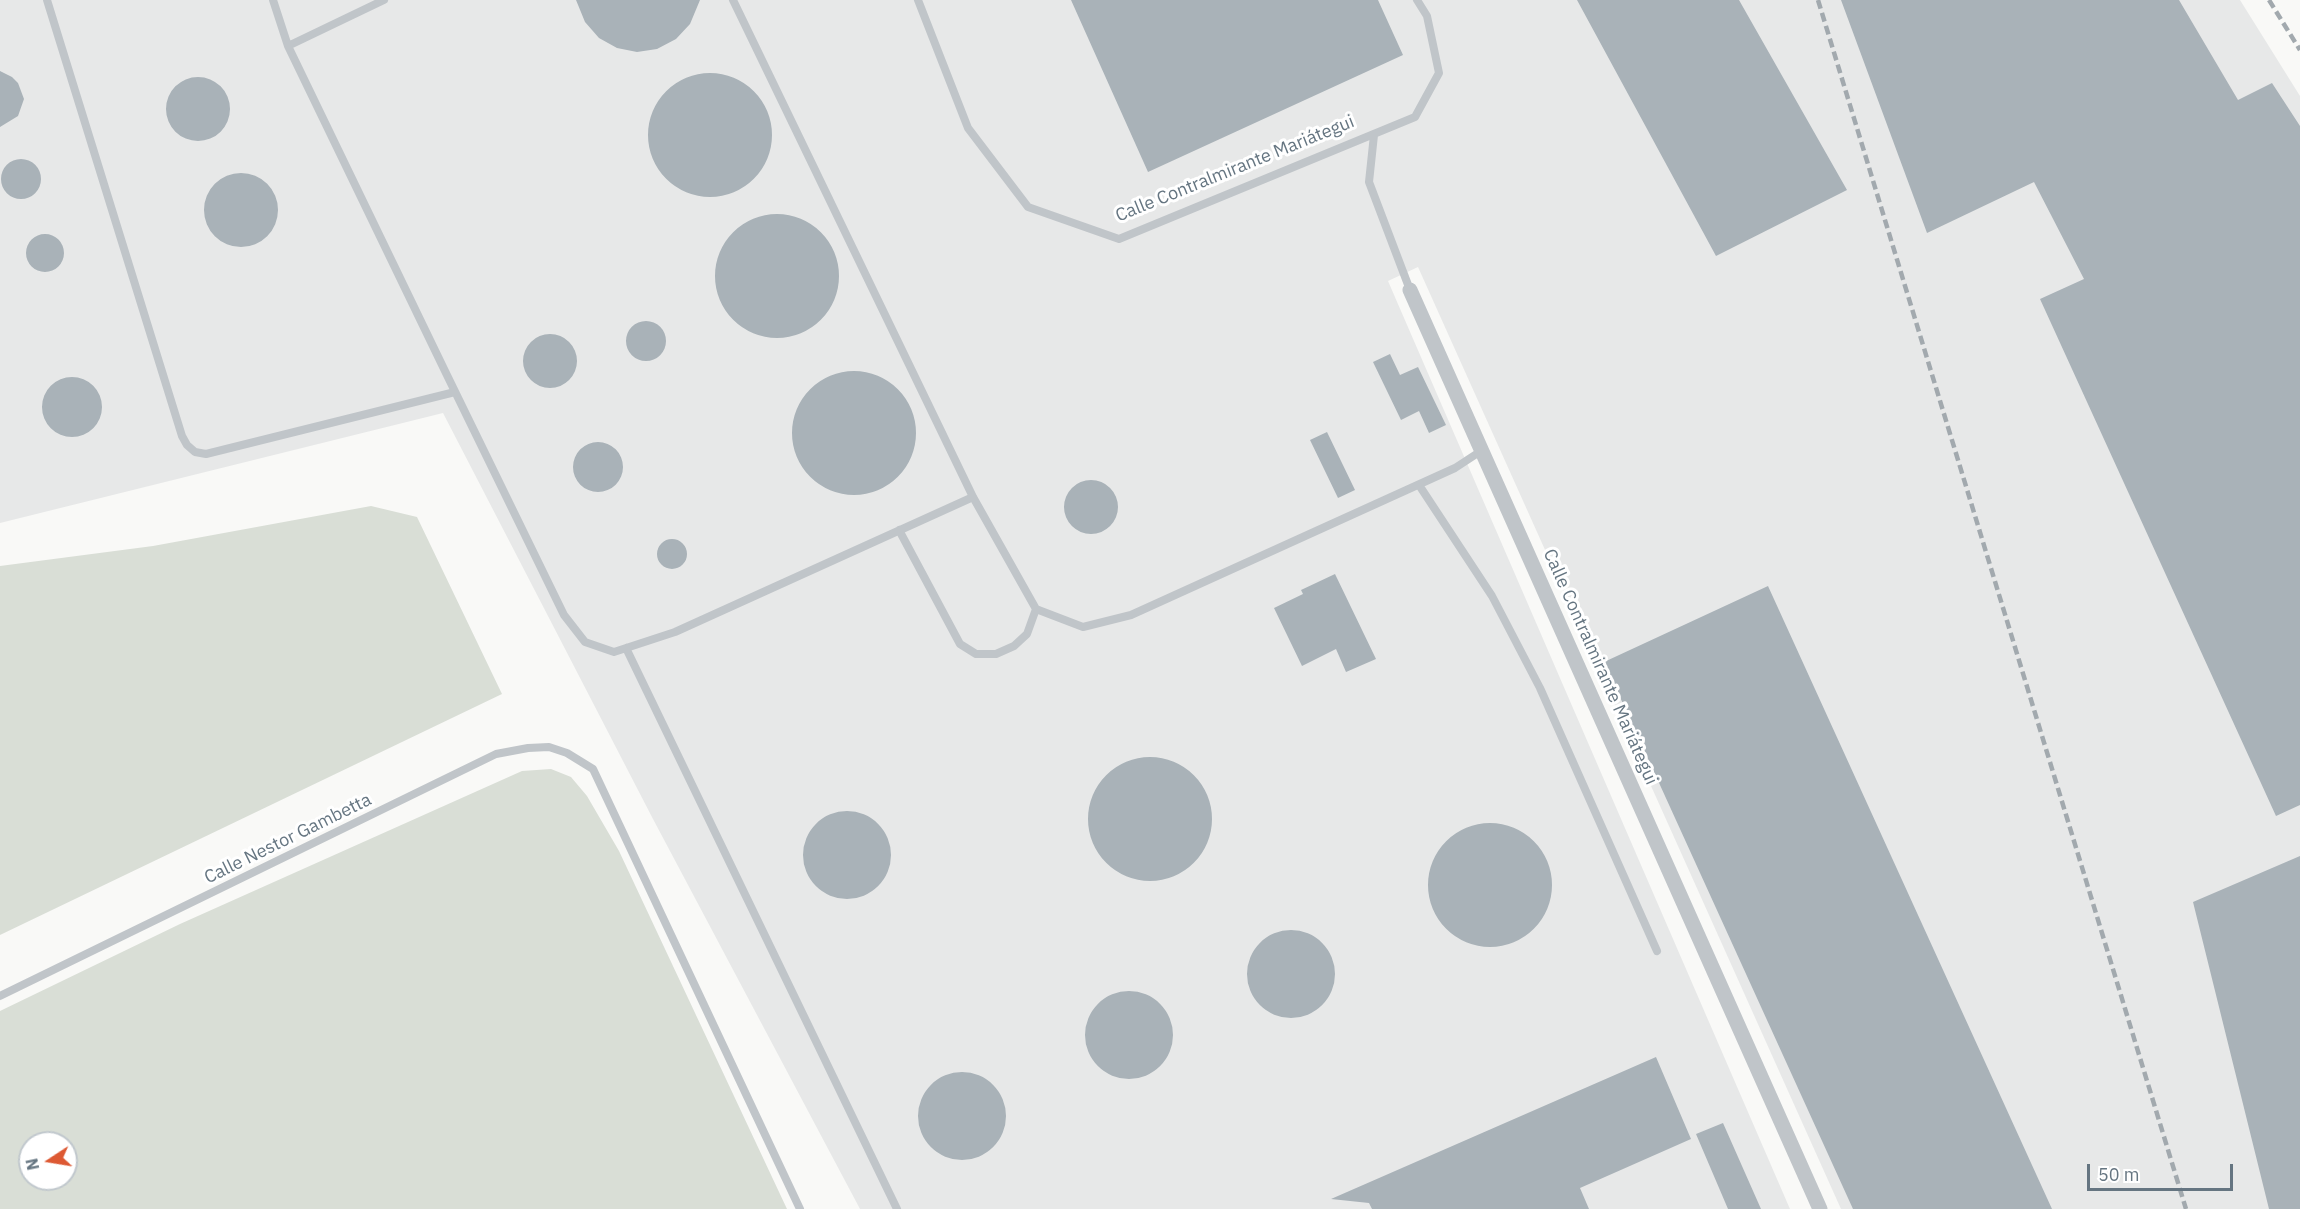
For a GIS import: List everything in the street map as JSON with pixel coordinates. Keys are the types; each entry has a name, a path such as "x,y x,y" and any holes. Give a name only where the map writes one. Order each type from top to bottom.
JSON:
{"street":[{"name":"Calle Contralmirante Mariátegui","path":"1410,290 1820,1209"}],"lane":[{"path":"47,0 187,445 195,452 206,454 455,392"},
{"path":"273,0 288,46 455,392 564,615 585,642 614,652 675,632 973,497"},
{"path":"288,46 384,0"},
{"path":"733,0 973,497 1036,609 1083,627 1131,615 1419,485 1455,468 1481,451"},
{"name":"Calle Contralmirante Mariátegui","path":"918,0 968,128 1028,207 1119,239 1415,117 1439,73 1427,16 1417,0"},
{"name":"Calle Contralmirante Mariátegui","path":"1374,135 1369,182 1410,290"},
{"path":"1419,485 1492,596 1540,688 1657,951"},
{"path":"899,530 960,644 976,654 996,654 1014,646 1027,634 1036,609"},
{"path":"626,648 897,1209"},
{"name":"Calle Nestor Gambetta","path":"0,996 496,754 549,747 567,753 593,769 800,1209"}],"shaded area":[{"path":"0,0 2240,0 2300,96 2300,1209 1841,1209 1418,267 1388,281 1790,1209 860,1209 653,819 443,413 0,523"},
{"path":"371,506 417,517 502,694 0,935 0,566 153,546"},
{"path":"551,769 571,777 587,796 619,851 787,1209 0,1209 0,1011 180,924 522,771"}],"building":[{"path":"576,0 700,0 690,24 676,39 657,49 637,52 617,48 599,38 585,22"},
{"path":"1071,0 1378,0 1403,55 1148,172"},
{"path":"1577,0 1739,0 1847,190 1716,256"},
{"path":"1841,0 2179,0 2238,100 2272,83 2300,126 2300,805 2276,816 2040,299 2084,279 2034,182 1927,233"},
{"path":"0,71 18,83 24,99 18,116 0,127"},
{"path":"710,73 734,78 754,91 767,111 772,135 767,159 754,179 734,192 710,197 686,192 666,179 653,159 648,135 653,111 666,91 686,78"},
{"path":"198,77 216,83 224,91 230,109 224,127 216,135 198,141 180,135 172,127 166,109 172,91 180,83"},
{"path":"21,159 35,165 41,179 35,193 21,199 7,193 1,179 7,165"},
{"path":"241,173 262,179 272,189 278,210 272,231 262,241 241,247 220,241 210,231 204,210 210,189 220,179"},
{"path":"777,214 801,219 821,232 834,252 839,276 834,300 821,320 801,333 777,338 753,333 733,320 720,300 715,276 720,252 733,232 753,219"},
{"path":"45,234 59,239 64,253 59,267 45,272 31,267 26,253 31,239"},
{"path":"646,321 660,327 666,341 660,355 646,361 632,355 626,341 632,327"},
{"path":"545,334 555,334 565,338 573,346 577,361 573,376 565,384 555,388 545,388 535,384 527,376 523,366 523,356 527,346 535,338"},
{"path":"1390,354 1400,375 1418,367 1446,425 1429,433 1419,411 1401,420 1373,362"},
{"path":"854,371 878,376 898,389 911,409 916,433 911,457 898,477 878,490 854,495 830,490 810,477 797,457 792,433 797,409 810,389 830,376"},
{"path":"72,377 89,382 97,390 102,407 97,424 89,432 72,437 55,432 47,424 42,407 47,390 55,382"},
{"path":"1327,432 1355,490 1338,498 1310,440"},
{"path":"593,442 603,442 616,449 623,462 623,472 616,485 603,492 593,492 584,488 577,481 573,472 573,462 577,453 584,446"},
{"path":"1086,480 1096,480 1106,484 1114,492 1118,507 1114,522 1106,530 1096,534 1086,534 1076,530 1068,522 1064,512 1064,502 1068,492 1076,484"},
{"path":"672,539 683,543 687,554 683,565 672,569 661,565 657,554 661,543"},
{"path":"1335,574 1376,659 1346,672 1336,649 1302,666 1274,608 1303,594 1301,590"},
{"path":"1768,586 2052,1209 1853,1209 1604,662"},
{"path":"1150,757 1174,762 1194,775 1207,795 1212,819 1207,843 1194,863 1174,876 1150,881 1126,876 1106,863 1093,843 1088,819 1093,795 1106,775 1126,762"},
{"path":"847,811 864,815 878,824 887,838 891,855 887,872 878,886 864,895 847,899 830,895 816,886 807,872 803,855 807,838 816,824 830,815"},
{"path":"1490,823 1514,828 1534,841 1547,861 1552,885 1547,909 1534,929 1514,942 1490,947 1466,942 1446,929 1433,909 1428,885 1433,861 1446,841 1466,828"},
{"path":"2300,856 2300,1209 2269,1209 2193,902"},
{"path":"1291,930 1308,934 1322,943 1331,957 1335,974 1331,991 1322,1005 1308,1014 1291,1018 1274,1014 1260,1005 1251,991 1247,974 1251,957 1260,943 1274,934"},
{"path":"1129,991 1146,995 1160,1004 1169,1018 1173,1035 1169,1052 1160,1066 1146,1075 1129,1079 1112,1075 1098,1066 1089,1052 1085,1035 1089,1018 1098,1004 1112,995"},
{"path":"1656,1057 1691,1139 1580,1188 1589,1209 1372,1209 1369,1203 1331,1199"},
{"path":"962,1072 979,1076 993,1085 1002,1099 1006,1116 1002,1133 993,1147 979,1156 962,1160 945,1156 931,1147 922,1133 918,1116 922,1099 931,1085 945,1076"},
{"path":"1723,1123 1761,1209 1728,1209 1696,1134"}],"railway":[{"path":"1818,0 2186,1209"},
{"path":"2269,0 2300,50"}]}
